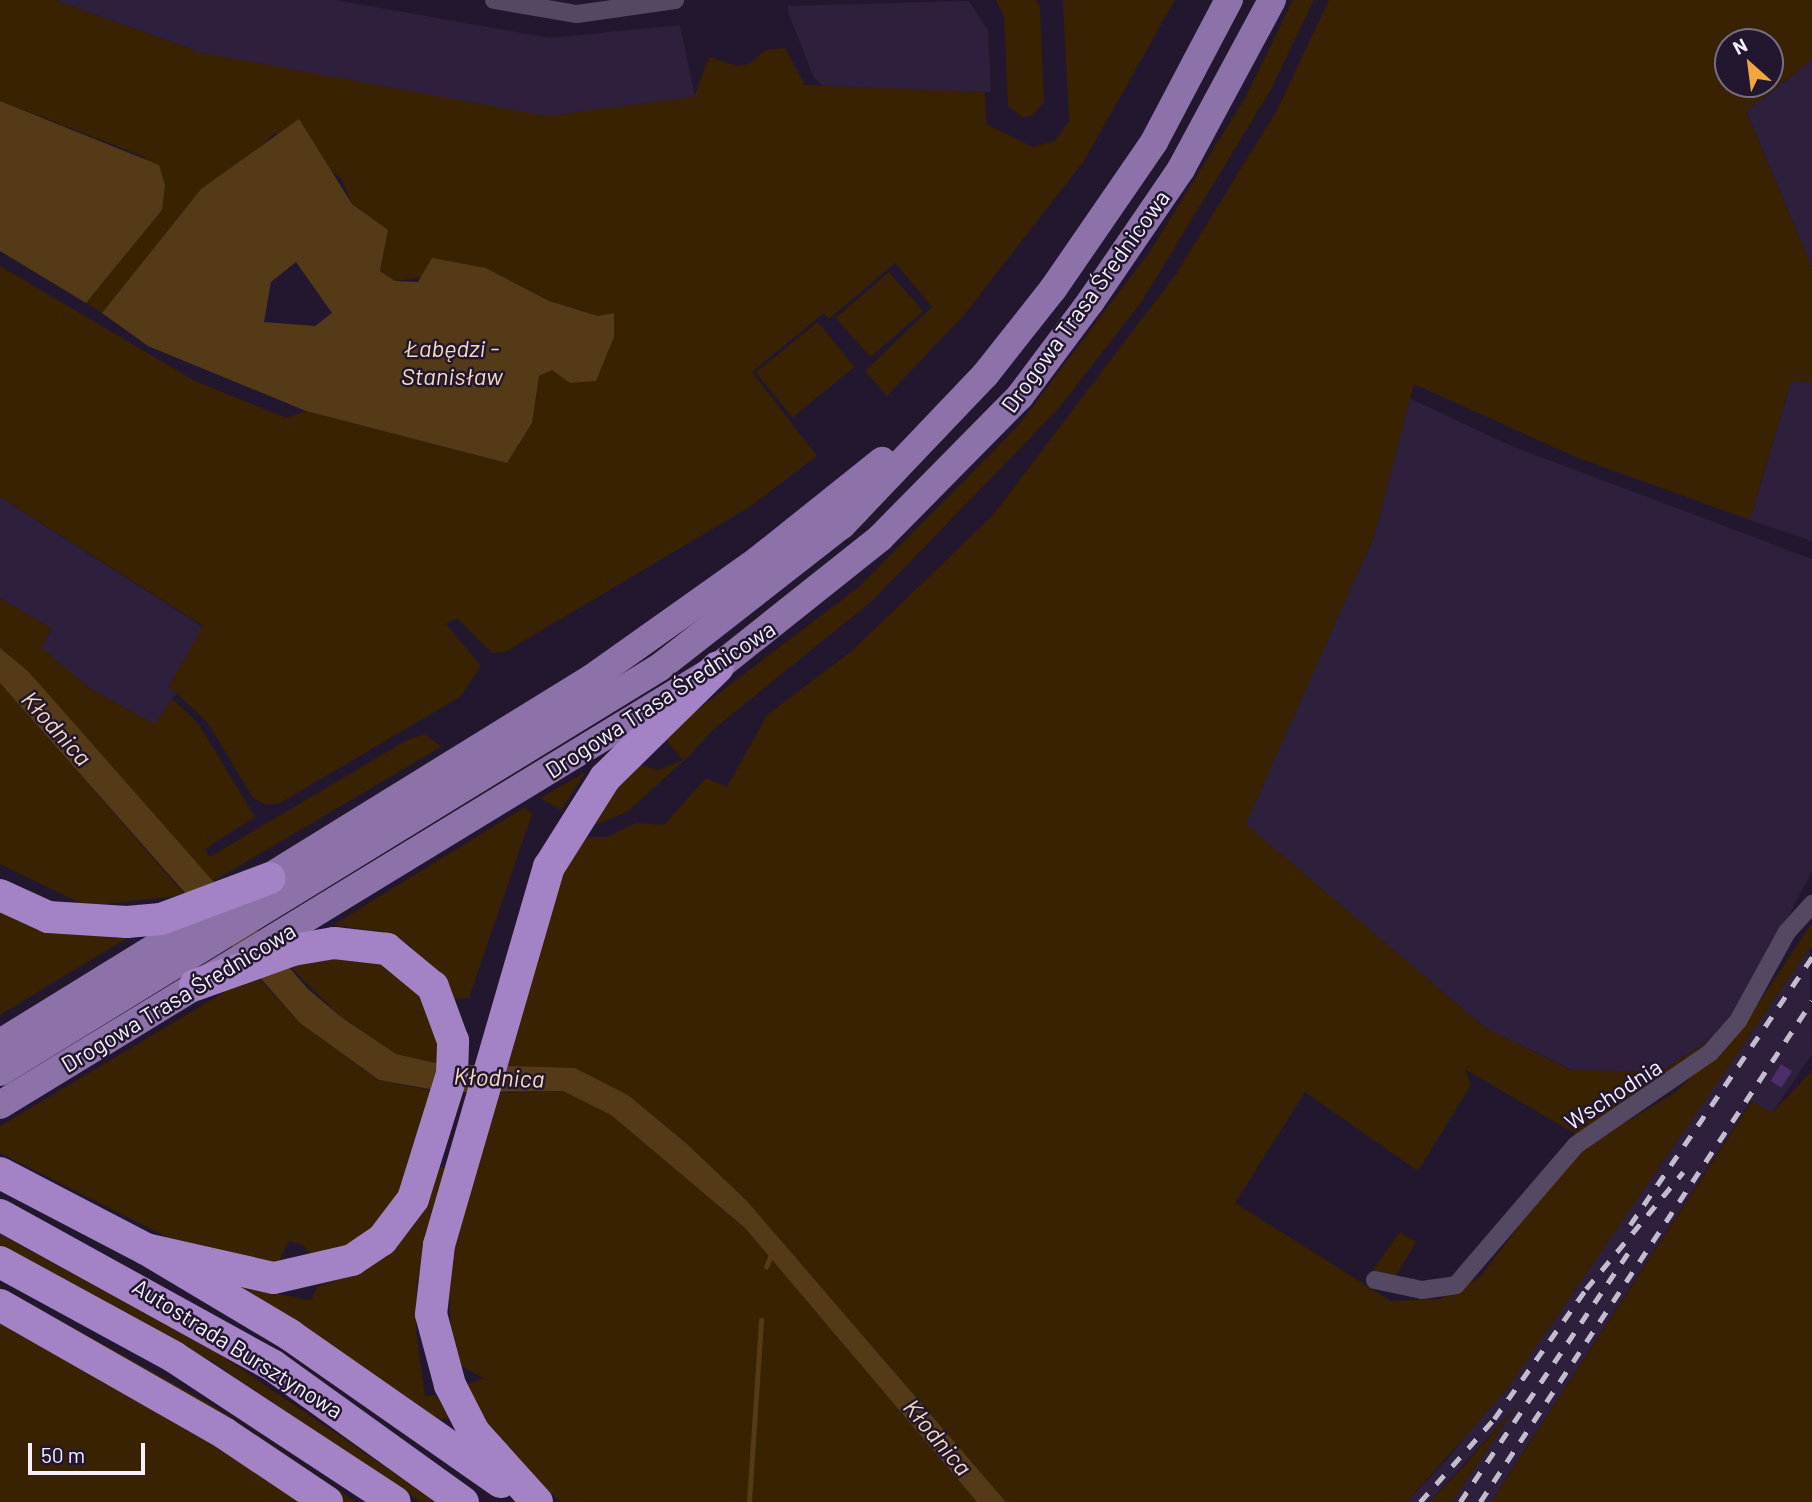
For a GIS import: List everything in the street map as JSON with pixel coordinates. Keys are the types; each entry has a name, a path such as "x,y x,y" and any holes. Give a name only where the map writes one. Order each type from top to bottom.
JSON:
{"highway":[{"path":"537,1502 474,1432 450,1385 431,1314 432,1283 529,926 575,817 637,729 718,667"},
{"path":"0,895 48,917 94,925 161,919 270,878"},
{"path":"146,1249 241,1274 303,1276 367,1251 413,1199 452,1074 446,1014 413,965 368,943 293,950 195,985"},
{"path":"0,1172 146,1249 359,1381 527,1502"},
{"name":"Autostrada Bursztynowa","path":"0,1215 272,1365 463,1502"},
{"name":"Autostrada Bursztynowa","path":"0,1262 174,1357 395,1502"},
{"path":"0,1305 224,1433 327,1502"}],"main road":[{"name":"Drogowa Trasa Średnicowa","path":"0,1072 600,689 705,635 842,525 985,375 1147,153 1229,0"},
{"name":"Drogowa Trasa Średnicowa","path":"718,667 880,538 1020,396 1181,169 1272,0"},
{"path":"0,1043 270,878 600,689"},
{"name":"Drogowa Trasa Średnicowa","path":"0,1105 195,985 637,729"}],"street":[{"path":"494,0 577,14 675,0"},
{"name":"Wschodnia","path":"1376,1280 1422,1290 1456,1285 1576,1145 1684,1077 1710,1052 1738,1021 1787,932 1812,904"}],"shaded area":[{"path":"0,0 55,0 199,52 546,116 694,97 709,57 737,66 750,64 765,50 785,48 805,85 985,92 986,124 1033,147 1055,141 1069,121 1063,0 1175,0 1084,161 964,315 887,396 865,371 932,307 895,263 829,319 824,313 752,372 817,456 748,508 505,652 492,653 457,618 446,624 481,666 460,697 280,803 266,805 253,798 208,723 169,686 203,626 0,497 0,266 195,381 286,418 306,411 507,463 532,423 539,376 552,370 564,375 614,314 598,316 549,301 486,268 395,281 380,271 388,230 352,204 341,178 275,133 239,167 201,189 102,313 86,303 162,210 145,157 0,101"},
{"path":"55,0 336,0 550,38 680,25 695,97 546,117 419,98 199,52"},
{"path":"996,0 1036,0 1040,7 1044,102 1032,116 1022,117 1008,106 1004,17"},
{"path":"1293,0 1314,0 1270,91 1142,301 1059,408 873,600 714,729 690,755 627,812 592,826 606,793 636,764 658,770 683,760 663,736 860,586 1018,426 1151,250 1245,98"},
{"path":"1329,0 1812,0 1812,60 1784,82 1784,28 1714,28 1714,98 1763,98 1746,111 1812,267 1812,381 1791,382 1750,520 1578,458 1414,384 1375,534 1246,824 1484,1027 1571,1070 1660,1072 1716,1036 1676,1076 1577,1135 1465,1069 1471,1085 1418,1171 1305,1092 1235,1203 1391,1301 1440,1299 1480,1277 1551,1184 1591,1143 1676,1092 1742,1028 1812,923 1812,945 1505,1392 1407,1502 1006,1502 747,1201 686,1143 628,1095 575,1068 501,1067 532,950 578,837 608,837 635,823 664,825 706,778 727,787 767,715 852,651 993,515 1176,274 1277,110"},
{"path":"969,1 988,30 991,92 826,90 814,78 788,12 788,6"},
{"path":"1812,60 1812,267 1746,111 1763,98 1784,98 1784,82"},
{"path":"889,272 923,311 870,357 836,318"},
{"path":"818,322 855,367 792,417 756,372"},
{"path":"1812,381 1812,541 1750,520 1791,382"},
{"path":"1409,398 1509,445 1812,559 1812,871 1750,990 1716,1036 1660,1072 1572,1070 1484,1027 1245,824 1375,534"},
{"path":"0,497 203,627 169,686 177,692 155,725 89,688 40,647 52,629 0,598"},
{"path":"0,598 52,629 41,647 89,688 155,724 172,699 198,723 255,817 205,849 210,857 407,740 425,734 441,747 212,882 28,671 0,648"},
{"path":"0,683 185,895 86,906 0,864"},
{"path":"586,772 561,810 540,798"},
{"path":"525,807 532,814 469,998 454,999 409,945 384,932 333,925"},
{"path":"0,905 129,937 0,1015"},
{"path":"1809,944 1812,1054 1772,1113 1751,1101 1491,1502 1452,1502 1513,1410 1429,1502 1407,1502 1452,1454 1657,1171"},
{"path":"317,951 402,968 435,1013 440,1064 396,1054 341,1017 284,961"},
{"path":"255,974 300,1023 378,1080 435,1091 404,1194 354,1247 315,1261 303,1245 289,1241 275,1270 177,1242 0,1153 0,1126"},
{"path":"1812,1071 1812,1502 1491,1502 1752,1101 1772,1113"},
{"path":"563,1091 611,1115 745,1228 977,1502 561,1502 525,1472 458,1388 483,1378 453,1361 449,1291 453,1253 497,1093"},
{"path":"438,1167 446,1168 417,1282 416,1332 425,1396 436,1395 449,1418 437,1420 231,1286 311,1300 318,1286 341,1279"},
{"path":"1400,1232 1416,1242 1394,1279 1380,1276 1373,1270"},
{"path":"0,1234 216,1352 438,1502 420,1502 211,1361 0,1246"},
{"path":"0,1287 209,1403 356,1502 344,1502 0,1295"},
{"path":"0,1318 75,1358 307,1502 0,1502"},
{"path":"1519,1403 1452,1502 1429,1502 1461,1469"}],"water":[{"path":"0,101 159,165 165,185 162,210 86,303 0,251"},
{"name":"Łabędzi - Stanisław","path":"299,119 352,204 388,230 380,271 395,281 418,282 432,258 486,268 549,301 598,316 614,313 614,337 596,381 570,383 552,370 539,376 532,423 507,463 306,411 148,346 102,313 201,189","holes":["296,262 332,313 315,326 264,322 271,282"]},
{"name":"Kłodnica","path":"0,648 28,671 308,989 341,1017 396,1054 440,1064 575,1068 628,1095 686,1143 747,1201 1006,1502 977,1502 745,1228 611,1115 563,1091 446,1092 379,1080 300,1023 0,683"}],"building":[{"path":"1781,1064 1792,1071 1781,1088 1770,1081"}],"waterway":[{"path":"766,1267 771,1255"},
{"path":"749,1502 761,1320"}],"railway":[{"path":"1630,1225 1812,957"},
{"path":"1480,1502 1812,1001"},
{"path":"1420,1502 1494,1419 1586,1289 1683,1172"},
{"path":"1460,1502 1630,1250"}]}
